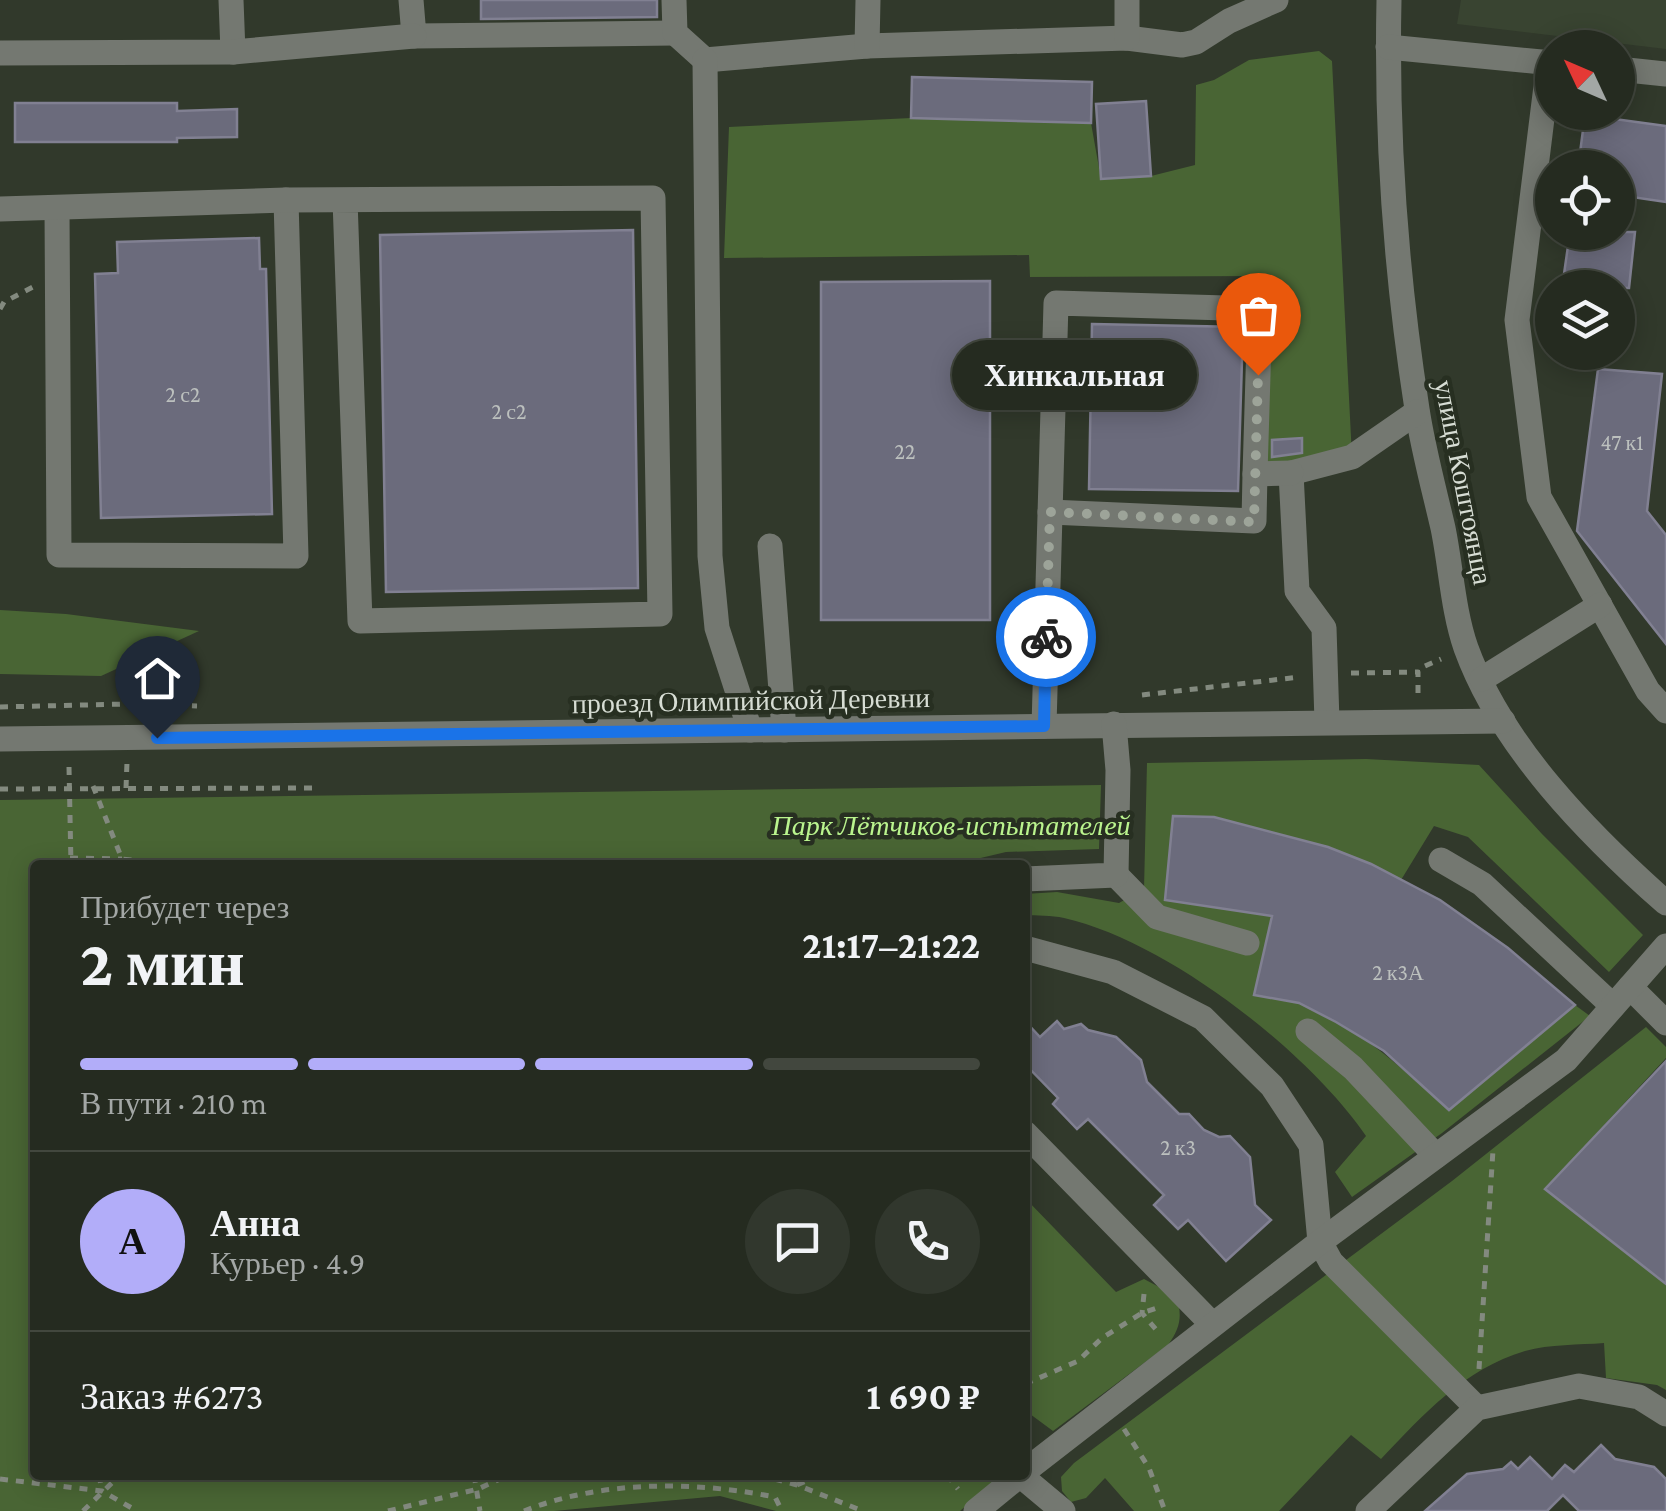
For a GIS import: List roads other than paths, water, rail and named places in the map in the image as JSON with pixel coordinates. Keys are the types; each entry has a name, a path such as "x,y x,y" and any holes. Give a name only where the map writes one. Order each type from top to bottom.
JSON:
{"street":[{"path":"230,0 232,52"},
{"path":"411,0 414,36"},
{"path":"674,0 675,34"},
{"path":"867,46 868,0"},
{"path":"1127,38 1128,0"},
{"path":"0,54 232,52 414,36 675,34 705,60 867,46 1127,38 1182,46 1276,0"},
{"name":"улица Коштоянца","path":"1390,0 1388,119 1417,412 1466,647 1503,721 1559,796 1666,903"},
{"path":"1388,47 1535,61"},
{"path":"705,60 710,556 718,628 750,730"},
{"path":"1635,71 1666,74"},
{"path":"1542,130 1517,320 1539,497 1648,691 1666,711"},
{"path":"0,209 286,200 653,198 660,614 360,621 344,200"},
{"path":"57,208 58,555 296,556 286,200"},
{"path":"1044,726 1050,512 1056,304 1260,309 1254,522 1050,512"},
{"path":"1255,474 1291,473 1352,457 1417,412"},
{"path":"1291,473 1297,591 1324,628 1328,722"},
{"path":"770,546 784,730"},
{"path":"1482,679 1600,605"},
{"name":"проезд Олимпийской Деревни","path":"0,740 1503,721"},
{"path":"1114,724 1118,770 1116,876"},
{"path":"1441,860 1482,884 1622,997 1666,1023"},
{"path":"1030,879 1116,876 1158,917 1248,942"},
{"path":"1030,1468 1212,1324 1566,1060 1666,946"},
{"path":"1030,949 1113,972 1203,1018 1272,1086 1311,1145 1320,1242 1331,1262 1477,1408"},
{"path":"1308,1031 1353,1068 1436,1156"},
{"path":"1030,1138 1212,1324"},
{"path":"1368,1511 1477,1408 1579,1386 1639,1396 1666,1414"},
{"path":"976,1511 1015,1480"},
{"path":"1029,1480 1063,1511"}],"place":[{"name":"Хинкальная","path":"1258,375"}],"park label":[{"name":"Парк Лётчиков-испытателей","path":"951,825"}]}
